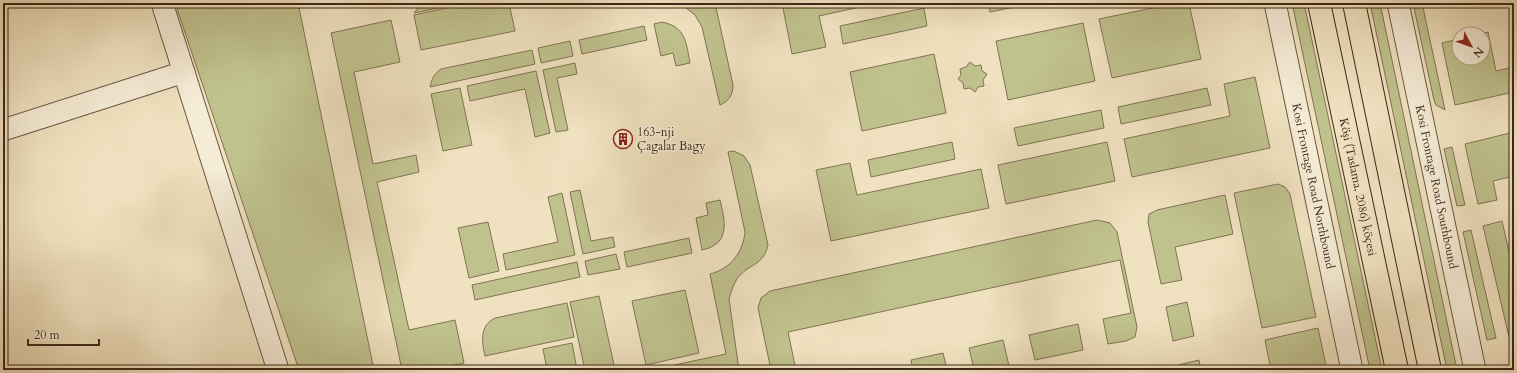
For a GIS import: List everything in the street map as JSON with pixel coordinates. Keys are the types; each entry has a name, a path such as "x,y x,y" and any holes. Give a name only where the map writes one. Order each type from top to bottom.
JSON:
{"main road":[{"name":"Köşi (Taslama, 2086) köçesi","path":"1319,3 1397,370"},
{"path":"1354,3 1430,370"}],"street":[{"path":"162,3 278,370"},
{"name":"Kosi Frontage Road Northbound","path":"1275,3 1352,370"},
{"name":"Kosi Frontage Road Southbound","path":"1398,3 1475,370"},
{"path":"3,130 184,72"}],"green space":[{"path":"175,3 298,3 374,370 299,370"},
{"path":"442,3 462,3 414,13 418,8"},
{"path":"469,3 509,3 515,31 421,50 414,15"},
{"path":"680,3 715,3 733,85 730,97 726,102 720,105 702,27 695,15"},
{"path":"782,3 878,3 819,16 826,47 792,54"},
{"path":"988,3 1034,3 990,12"},
{"path":"1177,3 1189,3 1201,59 1112,78 1099,19"},
{"path":"1292,3 1304,3 1382,370 1370,370"},
{"path":"1370,3 1380,3 1457,370 1447,370"},
{"path":"1413,3 1422,3 1445,110 1436,105 1434,100"},
{"path":"924,8 927,26 843,44 840,26"},
{"path":"391,20 400,62 354,72 373,164 416,155 419,172 377,182 409,330 455,320 464,363 430,370 402,370 331,33"},
{"path":"662,22 670,24 684,36 690,63 676,66 673,53 661,56 654,24"},
{"path":"1083,23 1095,81 1008,100 996,41"},
{"path":"644,26 647,40 582,54 579,40"},
{"path":"570,41 573,56 541,63 538,48"},
{"path":"1451,41 1451,66 1491,66 1491,47 1496,71 1514,67 1514,92 1455,105 1442,43"},
{"path":"532,50 535,64 430,87 434,76 441,69"},
{"path":"934,54 946,113 862,131 850,72"},
{"path":"970,62 975,66 981,65 982,71 987,74 983,80 984,86 978,87 975,92 970,88 964,89 963,83 958,79 961,75 960,69 966,67"},
{"path":"575,63 577,74 557,78 568,130 556,132 543,70"},
{"path":"536,71 550,133 535,137 525,89 470,101 467,86"},
{"path":"1255,77 1270,148 1132,177 1124,139 1230,116 1224,84"},
{"path":"460,88 472,145 443,151 431,94"},
{"path":"1207,88 1211,105 1121,124 1118,107"},
{"path":"1101,110 1104,128 1018,146 1014,128"},
{"path":"1514,132 1514,176 1493,181 1497,200 1478,204 1465,144"},
{"path":"952,142 955,159 871,177 868,160"},
{"path":"1107,142 1115,181 1006,204 998,165"},
{"path":"1452,147 1465,205 1457,206 1444,149"},
{"path":"734,151 744,156 750,165 768,245 763,257 741,274 737,279 729,299 739,370 651,370 726,354 710,274 724,268 734,259 742,247 744,240 745,232 728,152"},
{"path":"850,163 857,195 981,169 989,208 831,241 816,170"},
{"path":"1278,184 1285,187 1290,194 1316,317 1262,328 1234,193"},
{"path":"580,190 591,241 613,237 615,247 583,254 570,192"},
{"path":"562,193 575,255 506,270 503,254 558,242 548,197"},
{"path":"1225,195 1233,234 1175,247 1182,280 1161,284 1148,222 1149,214 1157,210"},
{"path":"720,200 724,223 722,237 718,243 702,250 696,218 708,215 706,203"},
{"path":"1097,220 1110,223 1117,232 1137,327 1135,337 1126,341 1108,344 1103,319 1131,313 1120,260 788,332 796,370 771,370 758,308 761,298 770,291"},
{"path":"1502,221 1514,274 1514,335 1509,337 1483,226"},
{"path":"488,222 499,271 469,278 458,228"},
{"path":"1471,230 1496,338 1487,340 1463,232"},
{"path":"689,238 692,253 627,267 624,252"},
{"path":"616,254 620,269 588,275 585,261"},
{"path":"577,262 580,277 475,300 472,285"},
{"path":"685,290 699,353 646,365 632,301"},
{"path":"599,296 615,370 585,370 570,302"},
{"path":"1187,302 1194,336 1173,341 1166,307"},
{"path":"567,303 574,337 485,356 483,335 486,325 490,321 495,318"},
{"path":"1078,324 1083,350 1035,360 1029,335"},
{"path":"1318,328 1327,370 1271,370 1265,340"},
{"path":"1003,340 1009,366 990,370 974,370 969,348"},
{"path":"572,343 577,370 547,370 543,349"},
{"path":"943,353 947,370 913,370 911,360"},
{"path":"1199,360 1201,370 1180,370 1178,365"}],"place":[{"name":"163-nji Çagalar Bagy","path":"623,139"}]}
